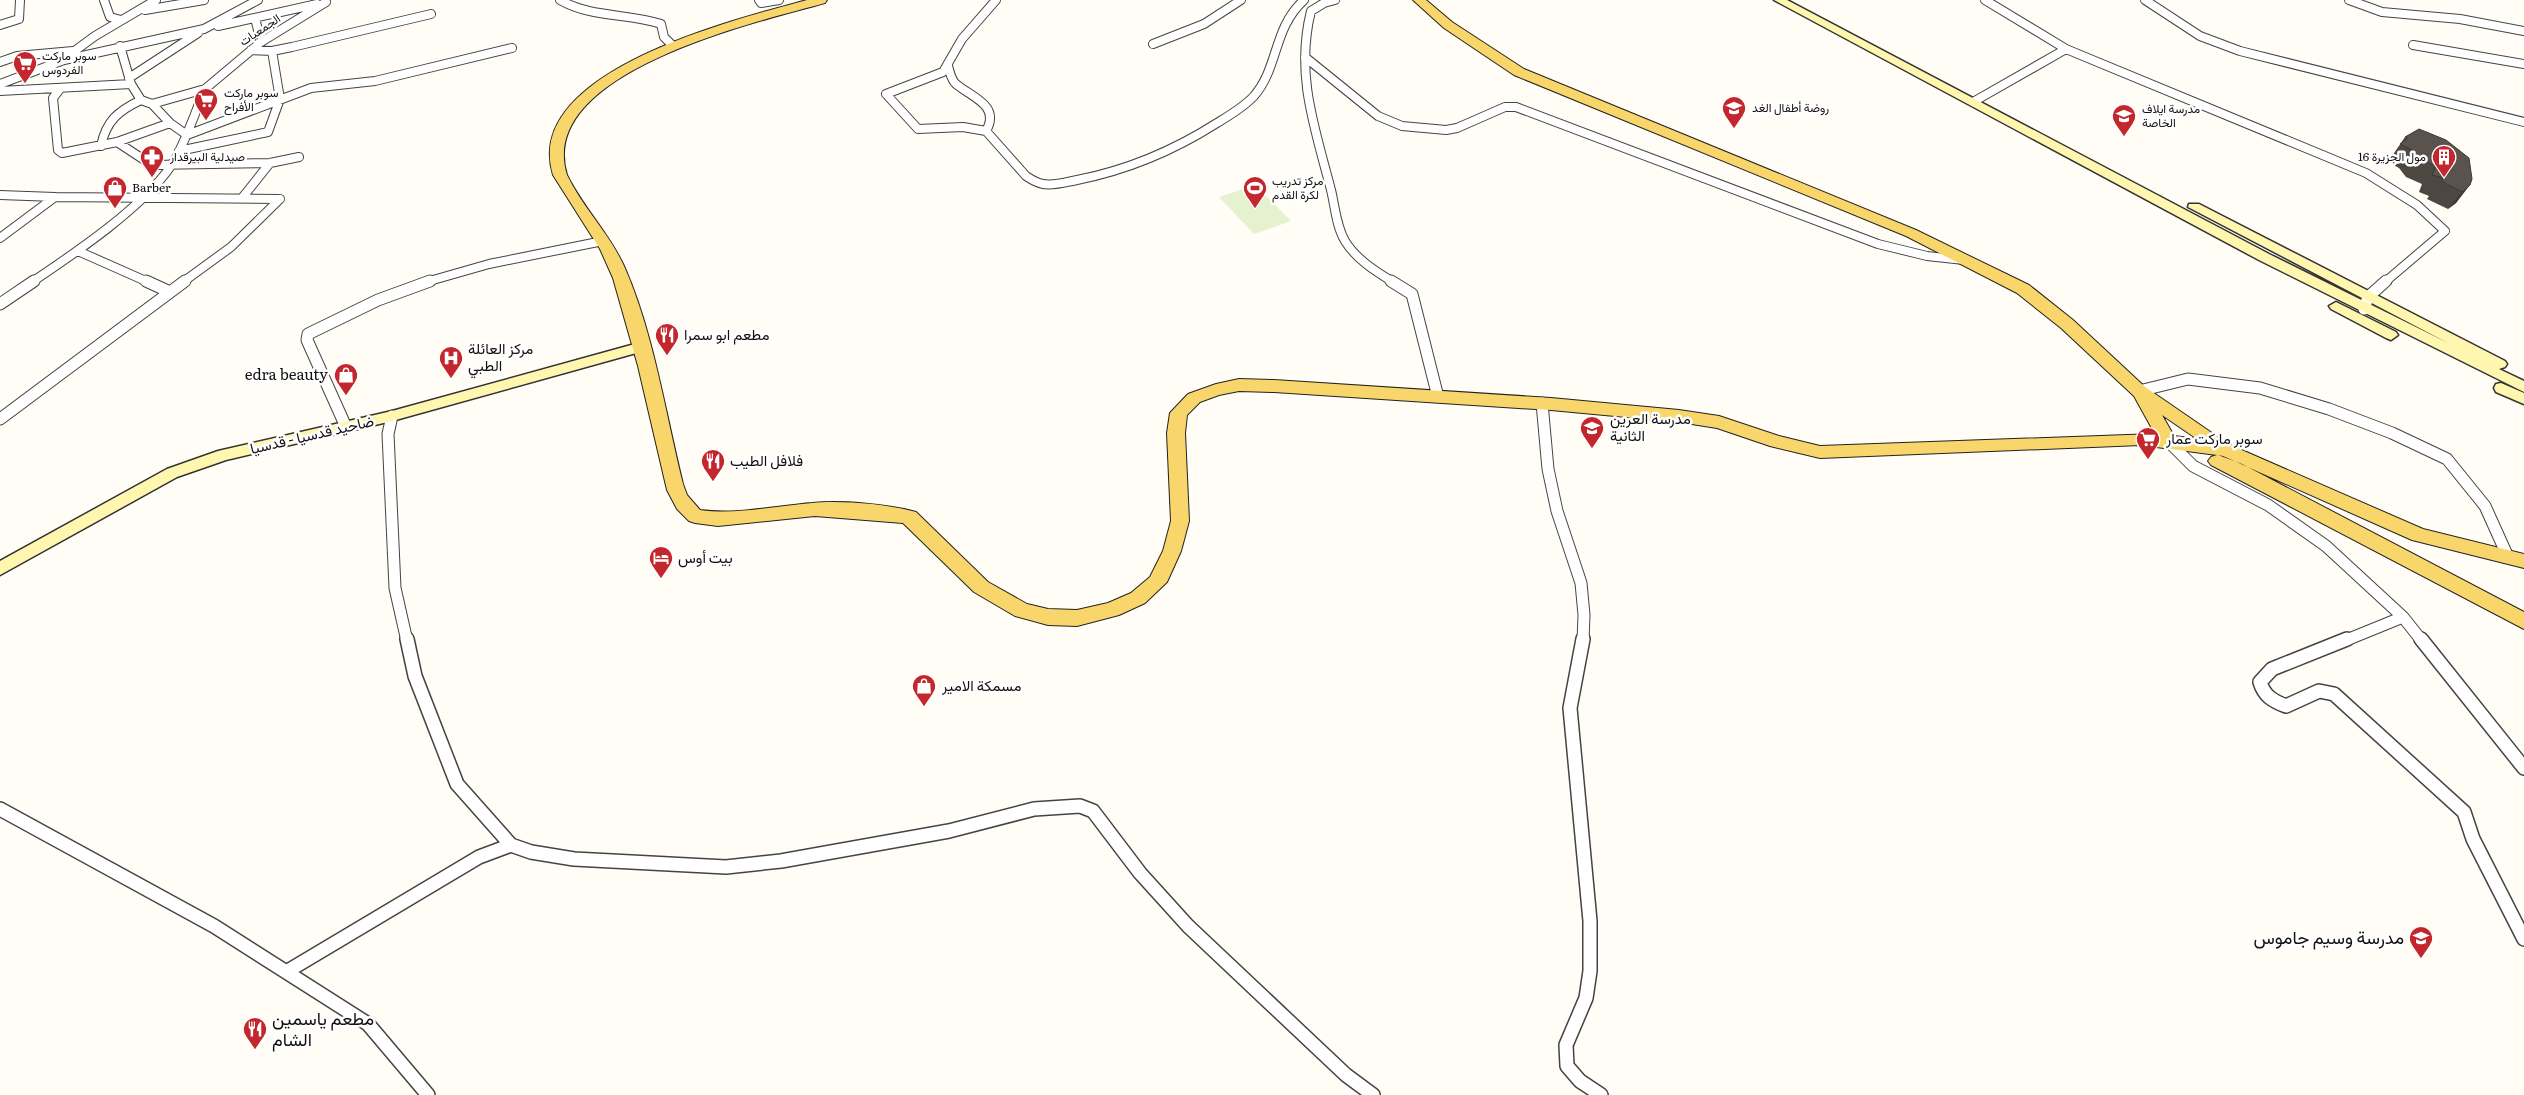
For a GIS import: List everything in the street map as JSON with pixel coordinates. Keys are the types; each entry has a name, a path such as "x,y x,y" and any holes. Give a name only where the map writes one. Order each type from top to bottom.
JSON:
{"main road":[{"path":"821,0 673,46 624,68 594,88 573,108 561,124 554,148 557,168 567,188 603,241 623,280 642,348 678,495 695,516 718,519 815,509 888,512 909,517 981,588 1022,611 1048,617 1076,618 1112,610 1138,598 1157,582 1172,551 1180,521 1176,433 1179,413 1194,398 1239,385 1542,403 1679,416 1719,422 1776,442 1820,452 2141,439 2226,450"},
{"path":"1418,1 1455,30 1519,72 1911,233 1971,261 2023,289 2067,324 2139,391 2226,450 2419,536 2516,559"},
{"path":"2139,391 2168,441 2236,469 2524,621"}],"street":[{"path":"0,25 19,19 20,0"},
{"path":"104,0 110,17 120,20"},
{"path":"64,60 73,51 120,20 156,0"},
{"path":"136,12 204,0"},
{"path":"0,84 64,60 120,46 204,29 258,0"},
{"path":"560,0 570,8 582,11 646,18 661,24 664,37 673,46"},
{"path":"759,0 768,3 780,0"},
{"path":"996,0 962,39 948,66 937,76 886,94 918,129 966,128 986,131 1031,180 1041,184 1054,185 1118,171 1155,160 1188,143 1238,110 1255,95 1268,74 1288,13 1305,0 1311,10 1305,35 1308,104 1344,238 1368,265 1412,294 1438,397"},
{"path":"1153,44 1204,24 1241,0"},
{"path":"1311,10 1335,0"},
{"path":"1780,0 1977,100 2524,387"},
{"path":"1796,0 2264,257 2524,376"},
{"path":"1985,0 2066,49 2366,174 2417,205 2445,231 2366,303"},
{"path":"2145,0 2200,36 2240,51 2524,122"},
{"path":"2349,0 2382,12 2460,19 2524,31"},
{"name":"الجمعيات","path":"130,81 204,29 255,18 312,2 330,1"},
{"name":"الجمعيات","path":"152,104 205,89 262,42 330,1"},
{"path":"251,50 272,51 431,14"},
{"path":"255,18 262,42"},
{"path":"2413,44 2524,64"},
{"path":"120,46 130,81 141,100 152,104 170,123 187,135"},
{"path":"187,135 311,88 375,81 512,48"},
{"path":"1977,100 2066,49"},
{"path":"0,62 17,56 73,51"},
{"path":"180,151 268,132 280,99 272,51"},
{"path":"1305,57 1356,100 1388,122 1402,126 1446,130 1457,128 1505,107 1516,107 1878,244 1927,256 1971,261"},
{"path":"948,66 954,83 978,98 989,110 990,124 986,131"},
{"path":"0,91 60,89 130,81"},
{"path":"60,89 53,98 58,150 62,153 117,142 170,123"},
{"path":"0,304 78,251 142,198 172,165 187,135 205,89"},
{"path":"101,146 107,123 113,116 141,100"},
{"path":"117,142 152,165 270,163 300,157"},
{"path":"242,198 270,163"},
{"path":"0,195 280,199 231,248 0,418"},
{"path":"0,238 55,197"},
{"path":"346,427 306,340 308,334 392,295 478,265 603,241"},
{"path":"78,251 170,292"},
{"path":"2264,257 2303,288 2358,318 2524,399"},
{"name":"ضاحيد قدسيا - قدسيا","path":"0,569 172,473 223,455 392,416 642,348"},
{"path":"2139,391 2188,379 2260,388 2330,409 2392,433 2447,459 2485,506 2516,559"},
{"path":"1542,403 1548,469 1557,511 1582,584 1584,615 1583,643 1570,708 1590,921 1590,971 1586,998 1566,1045 1567,1066 1580,1081 1601,1095"},
{"path":"392,416 388,434 395,588 415,676 457,784 511,844 531,852 574,859 726,867 781,861 949,832 1034,810 1080,806 1092,811 1140,873 1188,926 1346,1075 1373,1095"},
{"path":"2168,441 2193,466 2268,505 2326,546 2402,617 2524,768"},
{"path":"2402,617 2272,669 2260,682 2262,692 2273,702 2286,706 2319,691 2334,694 2464,812 2473,839 2524,939"},
{"path":"0,809 214,926 368,1024 428,1095"},
{"path":"286,972 479,858 511,844"}],"green space":[{"name":"مركز تدريب لكرة القدم","path":"1256,185 1291,221 1254,234 1219,197"}],"building":[{"path":"2419,129 2446,140 2469,158 2472,179 2470,185 2462,192 2441,181 2444,178 2432,175 2436,166 2419,159 2412,150 2400,144 2408,138 2405,137"}],"place":[{"name":"سوبر ماركت الفردوس","path":"25,84"},
{"name":"سوبر ماركت الأفراح","path":"206,121"},
{"name":"روضة أطفال الغد","path":"1734,129"},
{"name":"مدرسة ايلاف الخاصة","path":"2124,137"},
{"name":"صيدلية البيرقدار","path":"152,178"},
{"name":"مول الجزيرة 16","path":"2444,178"},
{"name":"Barber","path":"115,209"},
{"name":"مركز تدريب لكرة القدم","path":"1255,209"},
{"name":"مطعم ابو سمرا","path":"667,356"},
{"name":"مركز العائلة الطبي","path":"451,379"},
{"name":"edra beauty","path":"346,396"},
{"name":"مدرسة العرين الثانية","path":"1592,449"},
{"name":"سوبر ماركت عمار","path":"2148,460"},
{"name":"فلافل الطيب","path":"713,482"},
{"name":"بيت أوس","path":"661,579"},
{"name":"مسمكة الامير","path":"924,707"},
{"name":"مدرسة وسيم جاموس","path":"2421,959"},
{"name":"مطعم ياسمين الشام","path":"255,1050"}]}
